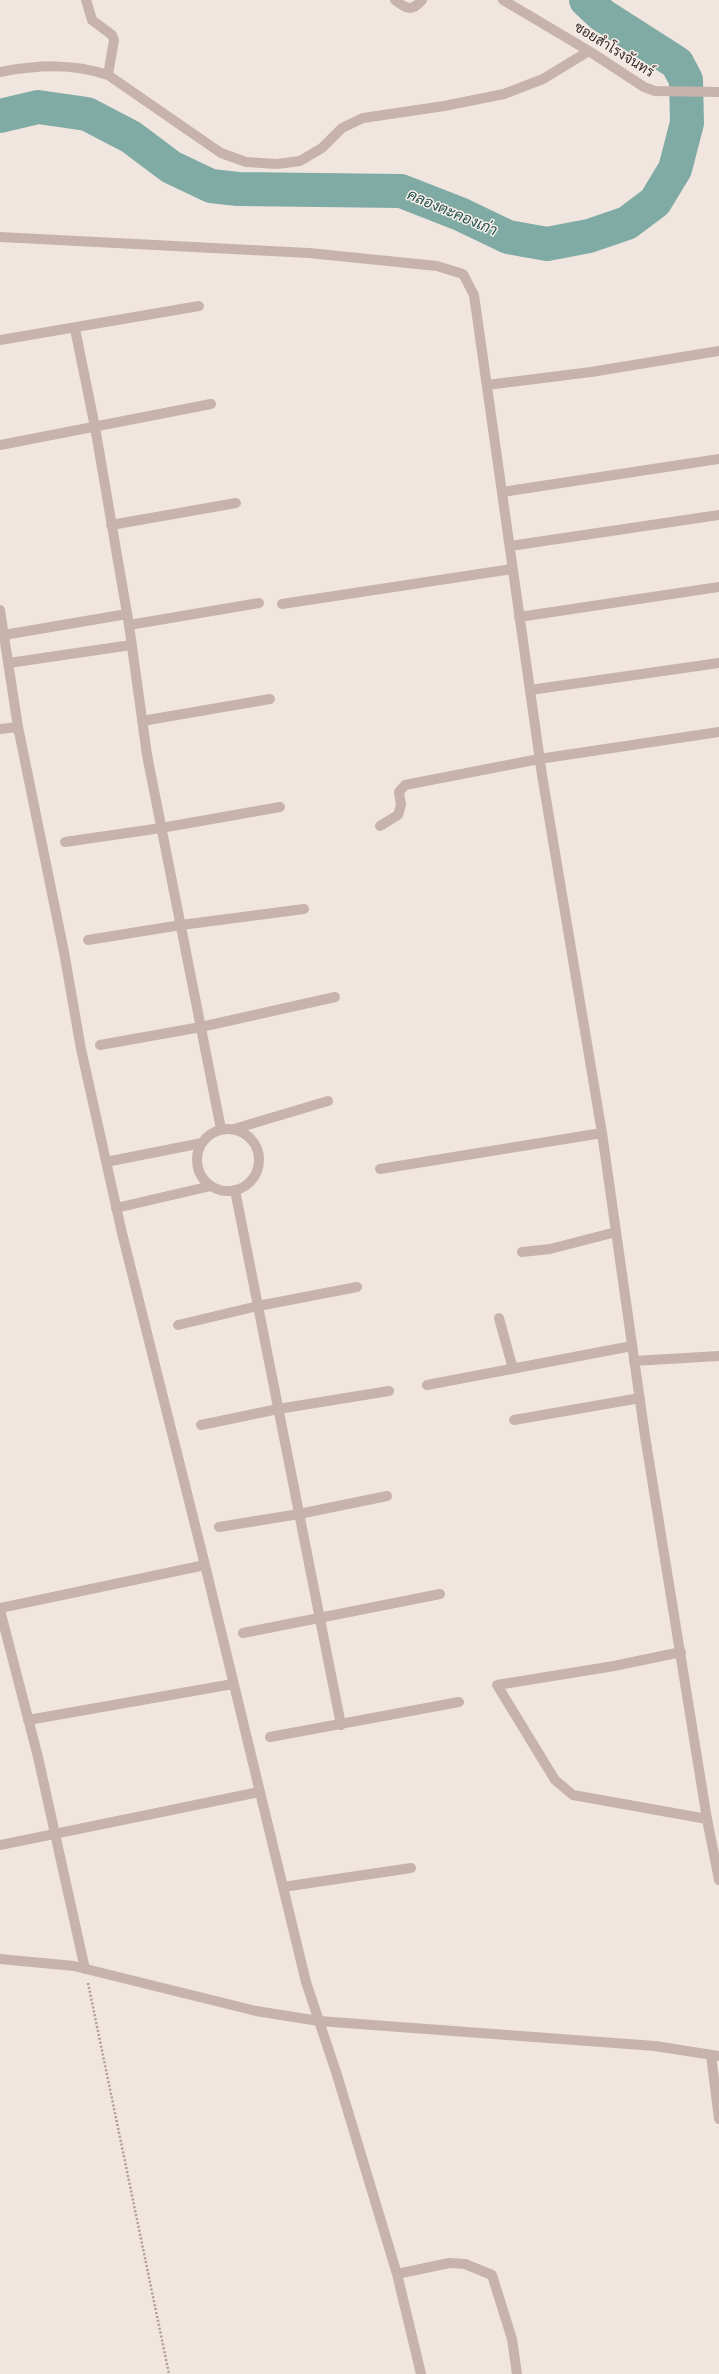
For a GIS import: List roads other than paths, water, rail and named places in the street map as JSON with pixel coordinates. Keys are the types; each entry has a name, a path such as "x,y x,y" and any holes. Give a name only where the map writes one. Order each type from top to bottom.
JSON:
{"street":[{"path":"86,0 92,20 112,35 114,40 108,75"},
{"path":"395,0 406,9 410,9 414,8 422,0"},
{"name":"ซอยสำโรงจันทร์","path":"503,0 589,51 644,87 655,91 719,92"},
{"path":"0,72 42,65 90,69 108,75 221,153 246,162 277,164 300,161 322,148 342,128 363,118 444,106 504,94 543,79 589,51"},
{"path":"0,237 310,253 444,268 463,274 474,295 539,759 602,1133 634,1360 707,1819 719,1880"},
{"path":"0,340 75,329 199,306"},
{"path":"75,329 95,427 110,525 129,626 142,721 161,828 221,1129"},
{"path":"487,385 591,372 719,351"},
{"path":"0,445 212,404"},
{"path":"502,492 719,459"},
{"path":"110,525 236,503"},
{"path":"510,546 719,515"},
{"path":"282,604 512,569"},
{"path":"519,617 719,587"},
{"path":"129,626 259,603"},
{"path":"0,610 18,726 64,952 81,1049 116,1208 205,1565 306,1982 337,2075 397,2274 421,2374"},
{"path":"4,636 127,614"},
{"path":"9,663 131,645"},
{"path":"530,690 719,662"},
{"path":"142,721 270,699"},
{"path":"0,730 18,726"},
{"path":"380,826 398,815 401,804 398,792 405,785 539,759 719,732"},
{"path":"65,842 161,828 280,806"},
{"path":"88,940 181,925 304,909"},
{"path":"100,1046 201,1027 335,997"},
{"path":"234,1129 245,1133 254,1142 259,1159 255,1176 246,1185 235,1190 222,1190 211,1186 202,1178 197,1166 197,1154 202,1143 210,1134 221,1129 234,1129 328,1101"},
{"path":"380,1169 602,1133"},
{"path":"106,1162 202,1143"},
{"path":"116,1208 211,1186"},
{"path":"235,1190 341,1725"},
{"path":"522,1252 550,1249 616,1232"},
{"path":"178,1325 258,1306 358,1287"},
{"path":"499,1318 513,1369"},
{"path":"427,1385 632,1346"},
{"path":"634,1360 719,1356"},
{"path":"201,1425 278,1409 389,1391"},
{"path":"514,1420 640,1398"},
{"path":"219,1527 299,1514 387,1496"},
{"path":"85,1969 28,1720 0,1609 205,1565"},
{"path":"243,1633 440,1594"},
{"path":"680,1652 614,1666 498,1685 555,1780 573,1795 707,1819"},
{"path":"28,1720 233,1684"},
{"path":"270,1737 458,1702"},
{"path":"0,1845 55,1835 259,1792"},
{"path":"283,1887 411,1868"},
{"path":"0,1959 85,1969 256,2011 319,2021 655,2046 715,2055 719,2118"},
{"path":"397,2274 449,2263 465,2264 492,2275 512,2339 517,2374"}],"waterway":[{"name":"คลองตะคองเก่า","path":"0,116 38,107 87,114 131,137 171,167 211,186 238,189 401,191 460,214 508,237 547,244 589,236 627,223 655,202 675,169 687,123 686,80 677,63 602,15 586,0"}]}
